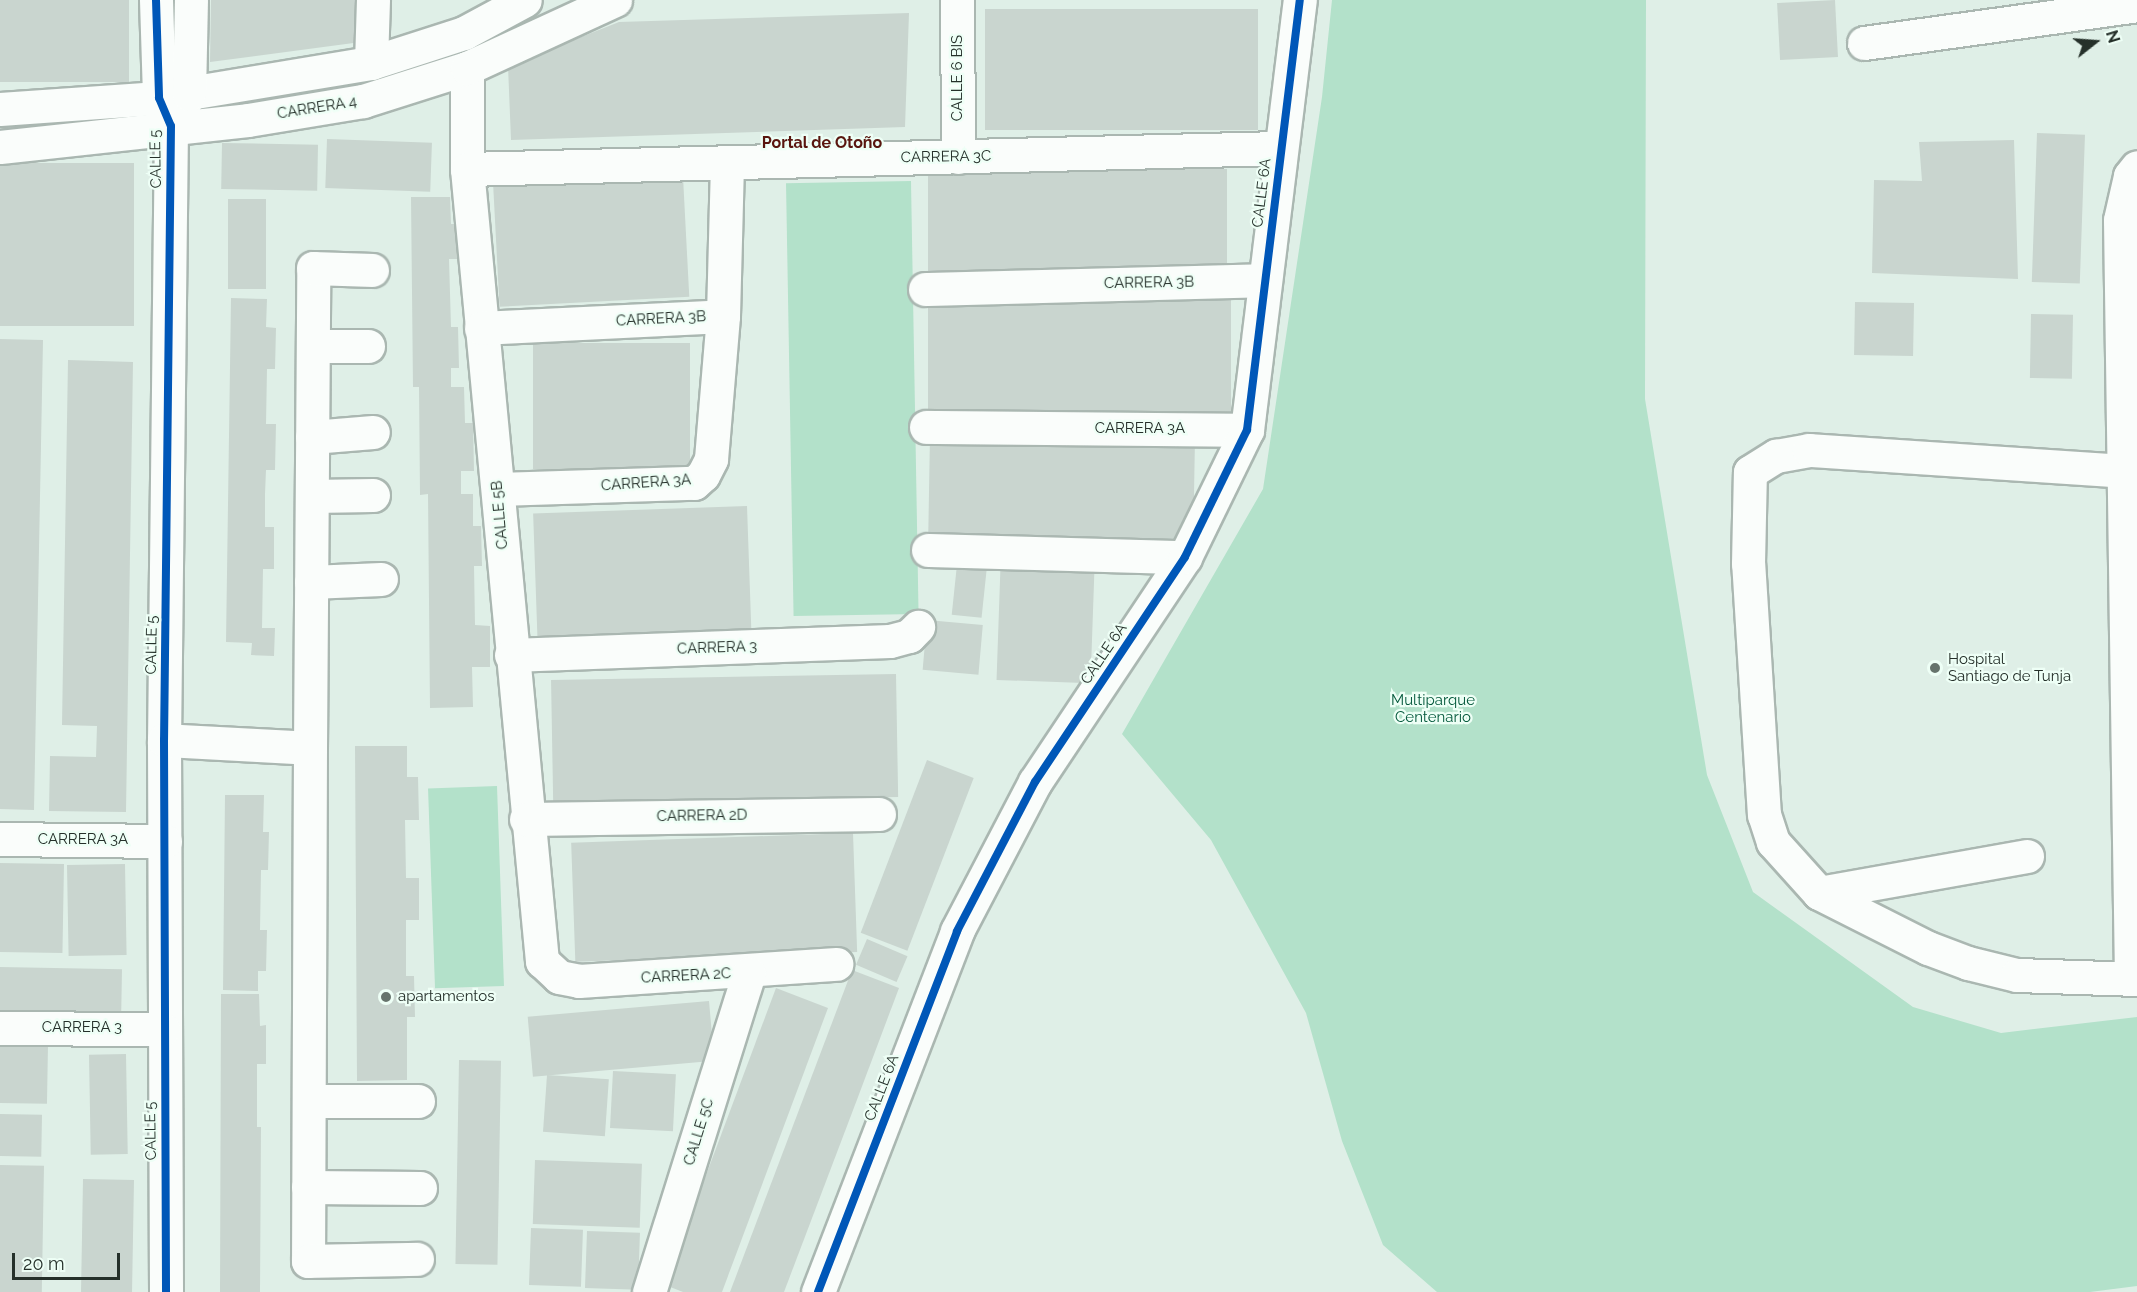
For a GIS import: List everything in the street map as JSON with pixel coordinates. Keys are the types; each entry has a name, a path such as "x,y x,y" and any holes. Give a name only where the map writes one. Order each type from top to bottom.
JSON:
{"street":[{"name":"CALLE 5","path":"156,0 173,106"},
{"name":"CALLE 5","path":"166,1292 164,740 173,106 191,0"},
{"path":"370,63 373,0"},
{"name":"CARRERA 4","path":"0,147 370,63 464,33 525,0"},
{"name":"CARRERA 4","path":"0,109 173,106 248,120 363,101 467,68 615,0"},
{"name":"CALLE 6 BIS","path":"957,0 958,157"},
{"name":"CALLE 6A","path":"818,1292 957,931 1035,782 1185,556 1247,430 1300,0"},
{"path":"1864,43 2137,5"},
{"name":"CALLE 5B","path":"467,68 467,169 498,489 526,819 542,961"},
{"name":"CARRERA 3C","path":"467,169 1281,148"},
{"name":"CARRERA 3B","path":"482,327 723,316 727,163"},
{"path":"2130,472 1809,450 1776,456 1750,472 1748,564 1764,815 1773,842 1819,893 1928,948 1968,963 2017,975 2134,979 2130,472 2120,220 2130,176 2137,166"},
{"path":"372,270 313,268 308,1261 417,1259"},
{"name":"CARRERA 3B","path":"925,289 1264,280"},
{"name":"CARRERA 3A","path":"498,489 694,483 704,475 711,459 723,316"},
{"path":"313,346 368,346"},
{"name":"CARRERA 3A","path":"926,427 1247,430"},
{"path":"312,436 373,432"},
{"path":"312,496 373,495"},
{"path":"928,550 1185,556"},
{"path":"311,582 381,579"},
{"name":"CARRERA 3","path":"511,656 891,641 909,636 918,627"},
{"path":"164,740 310,748"},
{"name":"CARRERA 2D","path":"526,819 879,814"},
{"name":"CARRERA 3A","path":"0,840 165,841"},
{"path":"1819,893 2027,856"},
{"name":"CARRERA 2C","path":"542,961 559,977 579,981 749,973 836,964"},
{"name":"CALLE 5C","path":"649,1292 749,973"},
{"name":"CARRERA 3","path":"0,1028 164,1029"},
{"path":"309,1101 418,1101"},
{"path":"309,1187 420,1188"}],"green space":[{"name":"Multiparque Centenario","path":"1332,0 1646,0 1645,399 1707,775 1753,892 1913,1007 2001,1033 2137,1017 2137,1286 2090,1292 1437,1292 1383,1245 1342,1141 1306,1013 1211,840 1122,734 1263,489 1322,97"},
{"path":"911,181 919,614 794,616 786,183"},
{"path":"497,786 504,986 435,988 428,788"}],"building":[{"path":"0,0 129,0 129,82 0,82"},
{"path":"211,0 362,0 361,42 210,62"},
{"path":"1835,0 1838,57 1780,60 1777,3"},
{"path":"985,9 1258,9 1258,130 985,130"},
{"path":"909,13 905,127 511,140 508,66 619,22"},
{"path":"2037,133 2085,135 2080,284 2032,282"},
{"path":"327,139 432,143 430,192 325,188"},
{"path":"2014,140 2018,279 1872,273 1874,180 1922,181 1919,142"},
{"path":"222,143 318,145 317,191 221,189"},
{"path":"0,163 134,163 134,326 0,326"},
{"path":"928,169 1227,169 1227,278 928,278"},
{"path":"683,177 689,297 500,307 493,187"},
{"path":"411,197 450,197 451,224 461,224 461,259 449,259 451,327 458,327 459,368 451,368 451,387 464,387 465,423 473,423 474,471 461,471 461,494 473,494 473,526 481,526 482,566 474,566 475,625 490,626 490,667 472,667 473,707 430,708 428,494 420,495 419,387 413,387"},
{"path":"228,199 266,199 266,289 228,289"},
{"path":"928,296 1231,296 1231,423 928,423"},
{"path":"231,298 267,299 266,327 276,328 275,369 267,369 266,424 276,424 275,470 266,470 265,494 265,527 274,527 274,569 263,569 262,628 275,628 274,656 251,655 252,643 226,642"},
{"path":"1855,302 1914,303 1913,356 1854,355"},
{"path":"2031,314 2073,315 2072,379 2030,378"},
{"path":"0,339 43,340 34,810 0,809"},
{"path":"533,343 690,343 690,469 533,469"},
{"path":"68,360 133,362 126,812 49,811 50,756 96,757 97,726 62,725"},
{"path":"930,435 1195,440 1193,549 928,544"},
{"path":"747,506 752,637 538,644 533,513"},
{"path":"1001,552 1095,555 1090,683 997,680"},
{"path":"958,555 988,558 982,618 952,615"},
{"path":"927,620 983,625 978,675 923,670"},
{"path":"896,674 898,797 553,803 551,680"},
{"path":"355,746 407,746 407,777 418,777 419,820 405,820 406,878 419,878 419,920 406,920 406,976 414,976 415,1017 407,1017 407,1080 357,1081"},
{"path":"927,760 974,778 907,951 861,933"},
{"path":"225,795 264,795 263,832 269,832 268,870 261,870 260,930 267,930 266,971 258,971 258,991 223,990"},
{"path":"853,833 857,952 575,962 571,843"},
{"path":"0,863 64,864 62,953 0,952"},
{"path":"125,864 127,955 69,956 67,865"},
{"path":"867,939 908,956 897,982 856,965"},
{"path":"0,967 122,969 121,1019 0,1017"},
{"path":"852,970 899,988 858,1097 784,1292 730,1292"},
{"path":"776,988 828,1008 722,1292 683,1292 665,1285"},
{"path":"221,994 259,994 260,1026 266,1025 266,1064 257,1064 257,1127 261,1127 260,1292 220,1292"},
{"path":"709,1001 714,1061 533,1077 528,1017"},
{"path":"0,1044 48,1045 47,1104 0,1103"},
{"path":"126,1054 128,1154 91,1155 89,1055"},
{"path":"459,1060 501,1061 497,1265 455,1264"},
{"path":"613,1071 676,1074 673,1131 610,1128"},
{"path":"547,1075 609,1079 605,1136 543,1132"},
{"path":"0,1114 42,1115 41,1157 0,1156"},
{"path":"535,1160 642,1164 640,1228 533,1224"},
{"path":"0,1165 44,1166 42,1292 0,1292"},
{"path":"83,1179 134,1180 132,1292 81,1292"},
{"path":"531,1228 583,1230 581,1287 529,1285"},
{"path":"587,1231 640,1233 638,1290 585,1288"}],"cycle path":[{"path":"156,0 159,98 171,126 164,740 166,1292"},
{"path":"818,1292 957,931 1035,782 1185,557 1247,430 1300,0"}],"place":[{"name":"Hospital Santiago de Tunja","path":"1935,668"},
{"name":"apartamentos","path":"386,997"}],"district":[{"name":"Portal de Otoño","path":"822,143"}]}
